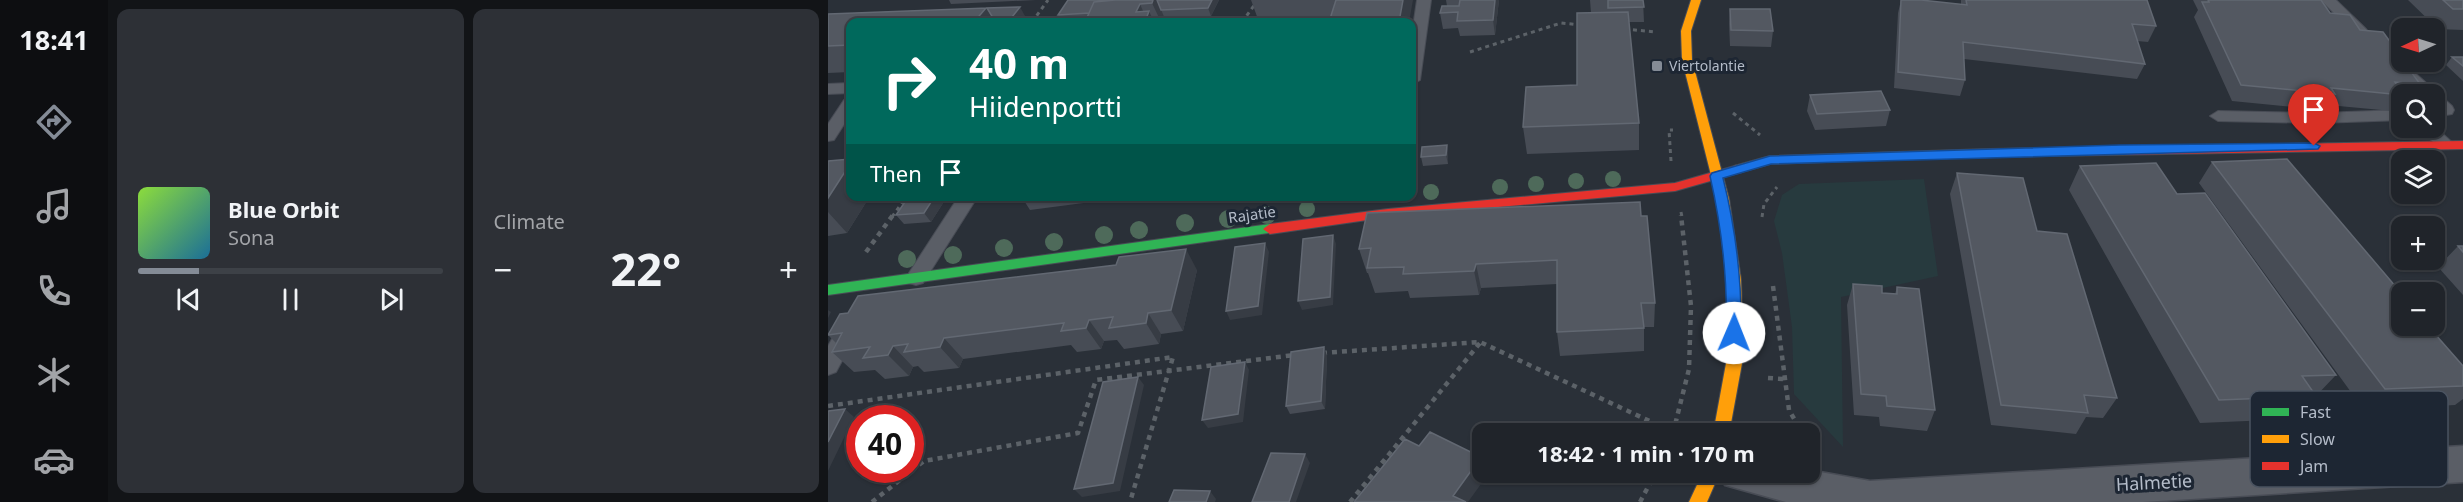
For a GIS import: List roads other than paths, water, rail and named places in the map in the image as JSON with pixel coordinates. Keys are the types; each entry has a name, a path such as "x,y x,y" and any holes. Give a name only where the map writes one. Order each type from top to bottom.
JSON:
{"street":[{"path":"1696,0 1690,11 1685,39 1687,68 1703,116 1728,225 1734,292 1733,374 1723,423"},
{"name":"Rajatie","path":"828,290 1390,205 1667,187 1717,176 1770,160 2120,149 2454,145"},
{"name":"Halmetie","path":"2448,465 2463,464"},
{"name":"Halmetie","path":"1782,483 1870,500 2250,477"},
{"path":"1698,502 1707,483"}],"lane":[{"path":"1416,53 1424,0"},
{"path":"2328,0 2371,42"},
{"path":"2388,57 2418,84"},
{"path":"828,89 846,88"},
{"path":"828,136 846,110"},
{"path":"2217,116 2319,118 2391,115"},
{"path":"916,278 966,201"},
{"path":"828,366 876,284"}],"place":[{"name":"Viertolantie","path":"1657,66"}]}
